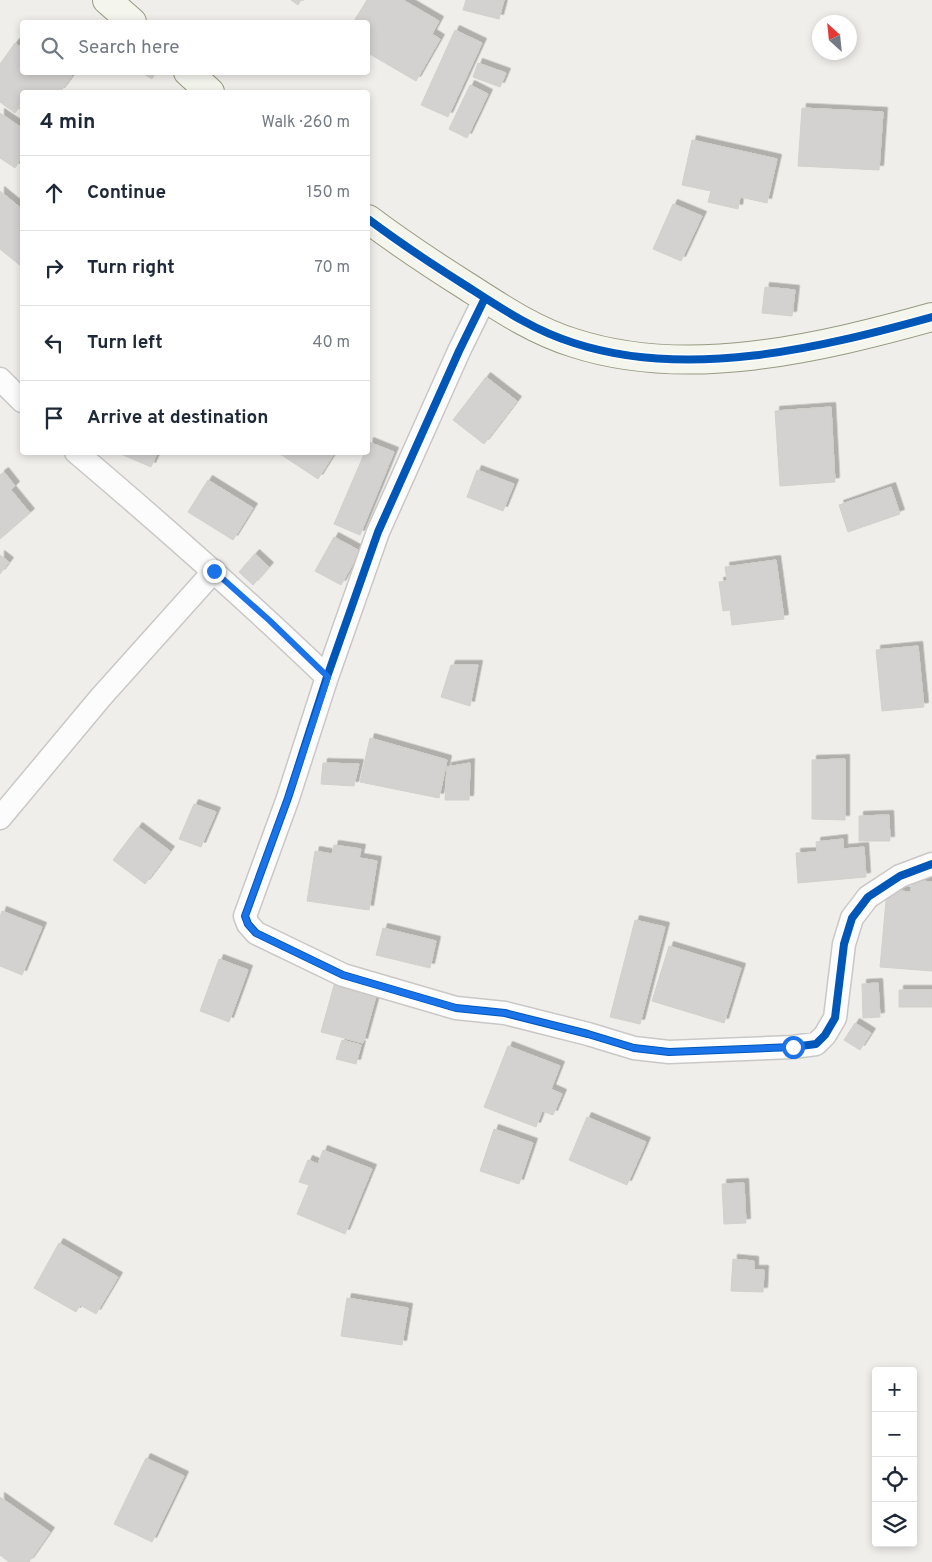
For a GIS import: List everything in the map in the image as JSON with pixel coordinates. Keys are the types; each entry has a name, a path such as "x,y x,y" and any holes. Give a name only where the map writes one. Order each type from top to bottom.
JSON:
{"street":[{"path":"108,0 130,20"},
{"path":"191,75 208,90"},
{"path":"370,221 402,245 518,320 574,343 626,356 689,360 758,355 858,338 932,317"},
{"path":"485,298 459,350 378,532 288,798 245,916 248,924 256,933 343,975 456,1008 505,1013 634,1048 669,1052 793,1047 816,1044 825,1035 835,1018 844,944 852,918 868,897 900,876 932,864"},
{"path":"0,379 20,399"},
{"path":"79,455 269,620 328,677"},
{"path":"0,818 101,697 214,571"}],"building":[{"path":"291,0 301,0 298,5"},
{"path":"367,0 403,0 439,21 432,34 440,39 416,81 370,54 370,20 355,20"},
{"path":"466,0 504,0 499,19 463,10"},
{"path":"455,30 482,43 448,117 421,105"},
{"path":"15,43 20,47 20,75 72,76 62,90 20,90 20,106 15,113 0,102 0,64"},
{"path":"478,63 506,73 500,87 473,77"},
{"path":"146,75 154,75 152,79"},
{"path":"470,85 488,94 467,138 449,129"},
{"path":"802,108 883,112 879,170 798,166"},
{"path":"0,113 20,127 20,160 15,168 0,158"},
{"path":"692,140 777,159 767,203 740,197 738,209 708,202 711,191 682,185"},
{"path":"0,191 20,207 20,265 0,249"},
{"path":"673,204 702,216 681,261 653,249"},
{"path":"765,287 795,290 792,316 762,313"},
{"path":"486,377 517,401 484,444 453,420"},
{"path":"831,407 835,482 780,486 775,411"},
{"path":"370,442 394,452 360,535 334,524 364,455 370,455"},
{"path":"123,455 157,455 151,467"},
{"path":"282,455 333,455 318,479"},
{"path":"477,470 514,484 503,511 467,497"},
{"path":"4,472 15,486 11,490 30,513 0,539 0,475"},
{"path":"208,480 253,508 233,540 188,512"},
{"path":"891,487 900,514 848,532 839,505"},
{"path":"334,537 360,551 341,585 315,571"},
{"path":"255,554 269,567 253,585 239,572"},
{"path":"0,555 9,562 0,574"},
{"path":"776,560 784,619 732,625 730,610 723,611 719,582 727,581 725,567"},
{"path":"918,646 924,707 882,711 876,650"},
{"path":"451,665 478,665 470,706 441,697"},
{"path":"370,738 447,760 439,798 360,782"},
{"path":"845,759 845,820 812,819 812,760"},
{"path":"323,763 359,764 354,786 321,784"},
{"path":"470,763 469,800 445,800 447,767"},
{"path":"194,804 216,812 201,847 179,839"},
{"path":"889,815 890,841 859,841 859,816"},
{"path":"138,827 170,851 145,884 113,860"},
{"path":"843,839 843,849 864,847 866,877 798,883 796,853 817,852 816,842"},
{"path":"334,845 361,849 359,858 377,861 369,910 307,901 315,851 332,854"},
{"path":"912,880 932,882 932,971 880,967 887,890 911,892"},
{"path":"2,911 42,927 22,975 0,966 0,917"},
{"path":"635,920 665,927 640,1024 610,1017"},
{"path":"383,928 436,941 430,968 376,955"},
{"path":"669,946 741,968 724,1023 652,1001"},
{"path":"219,959 248,970 229,1022 200,1011"},
{"path":"336,978 378,989 363,1043 321,1032"},
{"path":"878,983 880,1017 863,1018 862,984"},
{"path":"899,990 932,990 932,1007 899,1007"},
{"path":"855,1023 871,1033 860,1050 844,1040"},
{"path":"342,1040 361,1045 356,1064 336,1059"},
{"path":"508,1046 560,1066 551,1089 562,1094 553,1115 542,1111 536,1127 484,1107"},
{"path":"587,1117 646,1142 627,1185 569,1160"},
{"path":"494,1129 533,1143 519,1184 480,1171"},
{"path":"323,1150 372,1169 345,1234 297,1214 309,1185 299,1182 308,1160 318,1164"},
{"path":"744,1183 746,1223 724,1224 722,1184"},
{"path":"59,1243 118,1277 96,1314 80,1305 76,1312 34,1288"},
{"path":"733,1259 754,1261 754,1270 764,1270 763,1292 731,1291"},
{"path":"347,1298 408,1308 402,1345 341,1336"},
{"path":"146,1458 184,1476 152,1542 114,1524"},
{"path":"0,1497 50,1532 29,1562 9,1562 0,1555"}],"cycle path":[{"path":"370,220 429,262 519,319 574,343 618,354 662,359 754,356 800,349 889,329 932,317"},
{"path":"485,298 459,351 378,532 327,677 288,798 245,916 248,924 256,933 343,975 456,1008 505,1013 634,1048 669,1052 793,1047 816,1044 825,1035 835,1018 844,944 852,918 868,897 900,876 932,864"}],"route":[{"path":"214,571 269,620 328,677 288,798 245,916 248,924 256,933 343,975 456,1008 505,1013 634,1048 669,1052 793,1047"}]}
